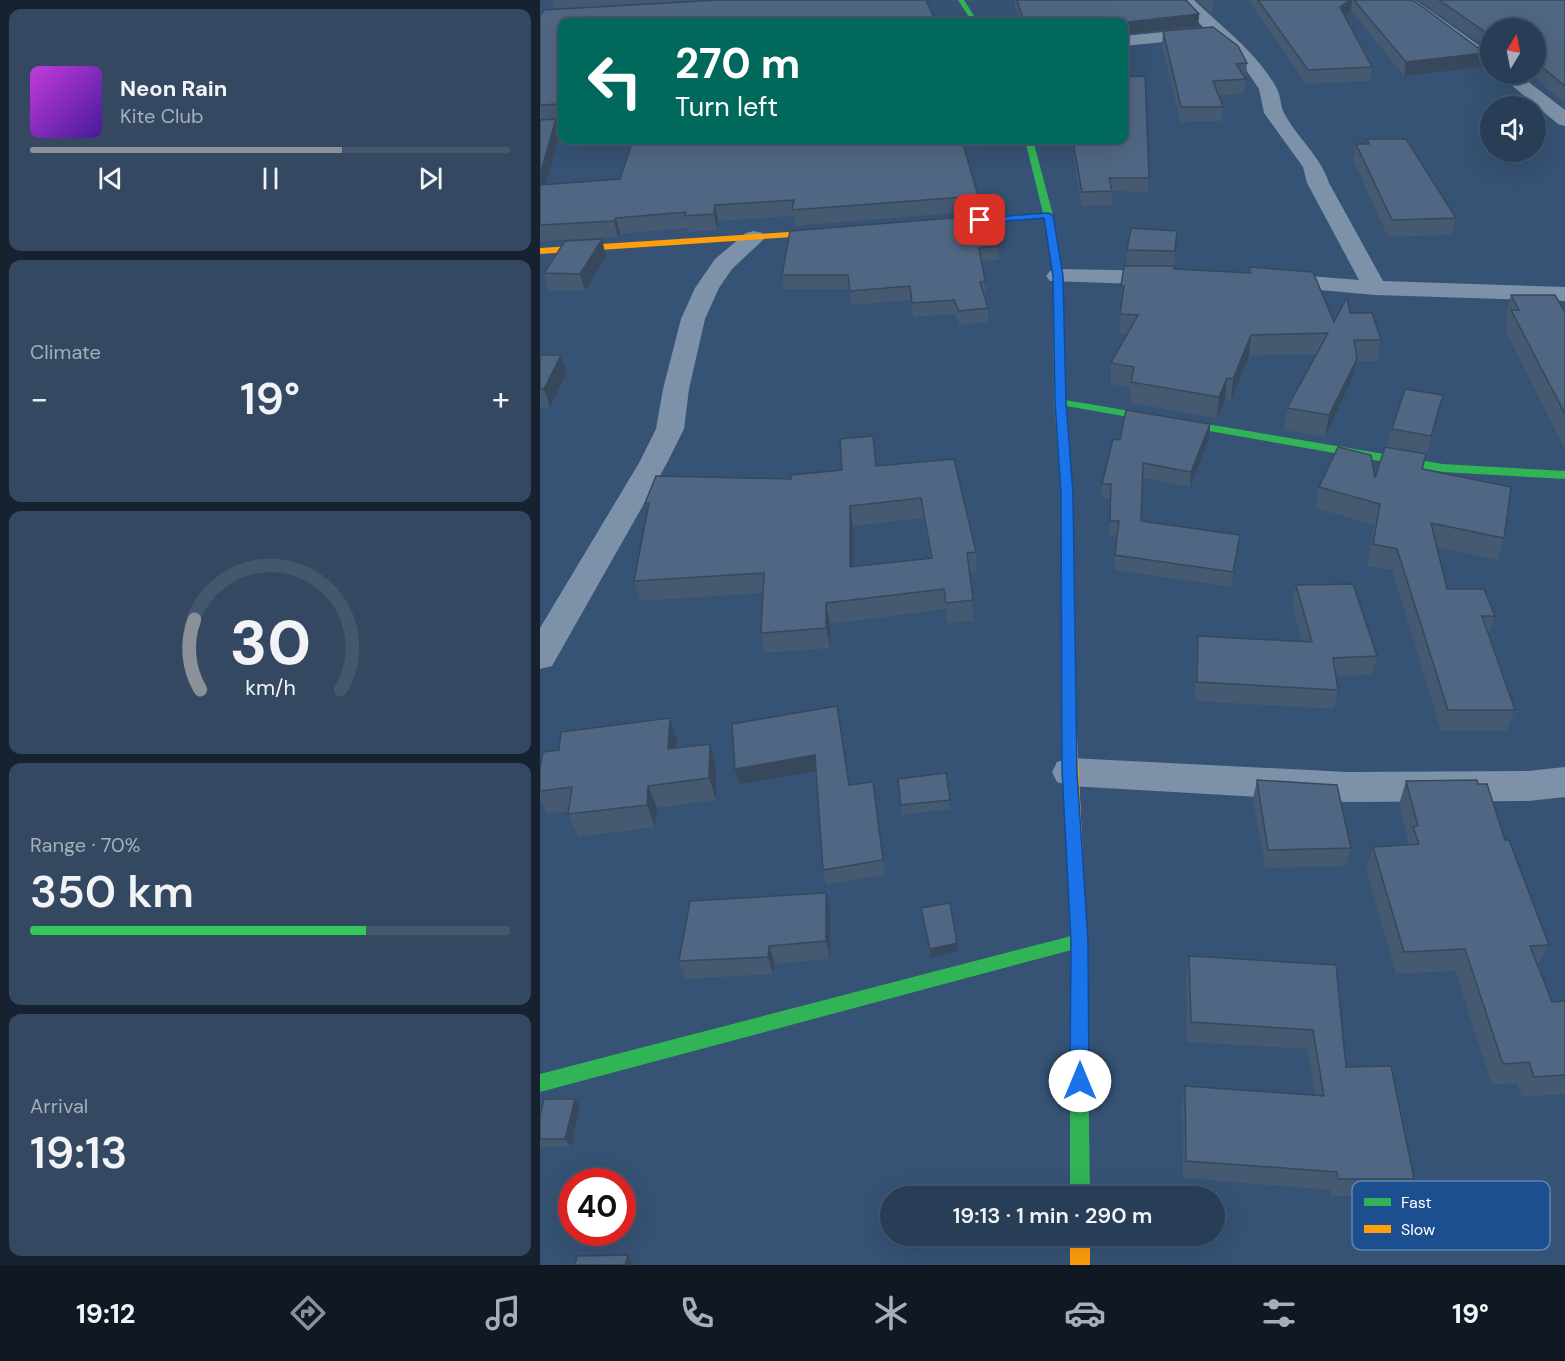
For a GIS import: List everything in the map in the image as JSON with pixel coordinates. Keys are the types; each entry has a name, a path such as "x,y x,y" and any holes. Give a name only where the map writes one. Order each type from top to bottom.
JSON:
{"street":[{"path":"961,0 972,18"},
{"path":"1185,0 1217,32 1244,54 1268,89 1274,113 1313,167 1318,183 1375,288"},
{"path":"1404,0 1480,54"},
{"path":"1128,41 1217,32"},
{"path":"1520,84 1565,120"},
{"path":"540,127 558,125"},
{"path":"1030,144 1048,215 1058,276 1060,402 1067,494 1070,771 1080,941 1080,1186"},
{"path":"930,224 1048,215"},
{"path":"540,251 848,231"},
{"path":"540,657 653,463 669,429 693,319 707,288 723,264 754,238"},
{"path":"1058,276 1194,278"},
{"path":"1252,278 1375,288 1565,294"},
{"path":"1060,402 1443,468 1565,475"},
{"path":"1070,771 1348,788 1528,786 1565,782"},
{"path":"540,1083 1080,941"},
{"path":"1080,1246 1080,1265"}],"building":[{"path":"718,0 926,0 934,18 558,18 558,104 540,105 540,16 544,10"},
{"path":"1017,0 1186,0 1199,14 1128,22 1128,18 1023,18"},
{"path":"1258,0 1350,0 1340,7 1372,67 1308,70"},
{"path":"1354,0 1413,0 1480,49 1480,54 1406,62"},
{"path":"1439,0 1565,0 1565,86 1546,70 1546,18 1480,18 1480,28"},
{"path":"1213,27 1238,46 1247,63 1236,64 1246,79 1213,81 1223,107 1181,107 1163,31"},
{"path":"1145,76 1149,178 1109,178 1112,191 1082,192 1074,147 1077,144 1128,144 1128,77"},
{"path":"556,119 540,175 540,120"},
{"path":"1367,139 1406,139 1456,218 1392,220 1356,144 1369,144"},
{"path":"632,144 963,144 978,196 792,210 794,200 715,205 714,214 685,216 686,212 616,218 614,221 540,225 540,185 620,179"},
{"path":"989,215 998,246 979,248 985,281 980,282 988,308 959,311 954,300 912,303 910,286 850,291 848,275 782,275 790,231"},
{"path":"1131,228 1177,231 1175,251 1127,250"},
{"path":"602,239 580,274 544,273 565,241"},
{"path":"1124,266 1174,266 1174,269 1251,273 1249,267 1313,272 1334,322 1347,297 1350,313 1372,313 1381,340 1354,340 1357,359 1329,415 1287,408 1328,333 1251,335 1233,379 1227,378 1219,397 1131,382 1134,367 1111,363 1138,315 1120,314"},
{"path":"1511,295 1555,295 1565,312 1565,414 1511,310 1519,310"},
{"path":"540,355 561,355 544,389 540,389"},
{"path":"1405,389 1443,395 1431,436 1392,429"},
{"path":"1126,410 1210,424 1191,472 1143,463 1141,521 1240,535 1233,572 1115,555 1119,521 1110,521 1111,484 1102,484 1113,439 1120,440"},
{"path":"873,436 876,466 954,459 976,552 967,553 973,600 946,603 944,589 826,603 826,628 761,633 764,573 634,581 649,503 645,503 656,476 791,479 791,475 842,470 840,439","holes":["921,498 932,558 850,567 850,506"]},
{"path":"1338,447 1371,455 1375,478 1385,447 1426,454 1422,469 1511,487 1504,538 1431,523 1447,589 1484,589 1495,616 1482,616 1515,710 1448,710 1397,549 1373,544 1380,504 1319,487"},
{"path":"1353,584 1377,656 1333,658 1338,690 1197,682 1198,636 1312,642 1296,585"},
{"path":"837,706 849,785 873,782 883,860 823,870 815,755 735,769 732,724"},
{"path":"670,718 668,749 710,744 709,778 648,786 647,805 568,814 572,787 540,791 543,752 559,750 561,732"},
{"path":"946,773 950,800 901,805 898,779"},
{"path":"1257,780 1337,785 1351,848 1268,850"},
{"path":"1477,780 1478,784 1487,784 1505,840 1509,840 1549,945 1530,946 1552,1002 1565,1001 1565,1075 1534,1077 1529,1062 1503,1064 1465,949 1404,952 1373,847 1419,844 1413,827 1418,826 1406,781"},
{"path":"826,893 826,941 769,946 768,957 679,961 690,901"},
{"path":"950,903 957,943 930,949 921,908"},
{"path":"1189,956 1336,965 1346,1067 1391,1066 1414,1179 1338,1179 1337,1172 1186,1161 1185,1086 1324,1096 1313,1030 1191,1022"},
{"path":"544,1099 575,1099 565,1139 540,1139 540,1116"},
{"path":"628,1255 625,1265 575,1265 577,1256"}],"traffic: fast":[{"path":"961,0 972,18"},
{"path":"1030,144 1048,215 1058,276 1060,402 1067,494 1070,735"},
{"path":"946,223 1048,215"},
{"path":"1060,402 1443,468 1565,475"},
{"path":"540,1083 1079,941"},
{"path":"1079,1051 1080,1186"}],"traffic: slow":[{"path":"540,251 835,232"},
{"path":"1070,735 1079,941 1079,1051"},
{"path":"1080,1246 1080,1265"}],"route":[{"path":"980,220 1048,215 1058,276 1060,402 1067,494 1070,771 1080,941 1080,1081"}]}
